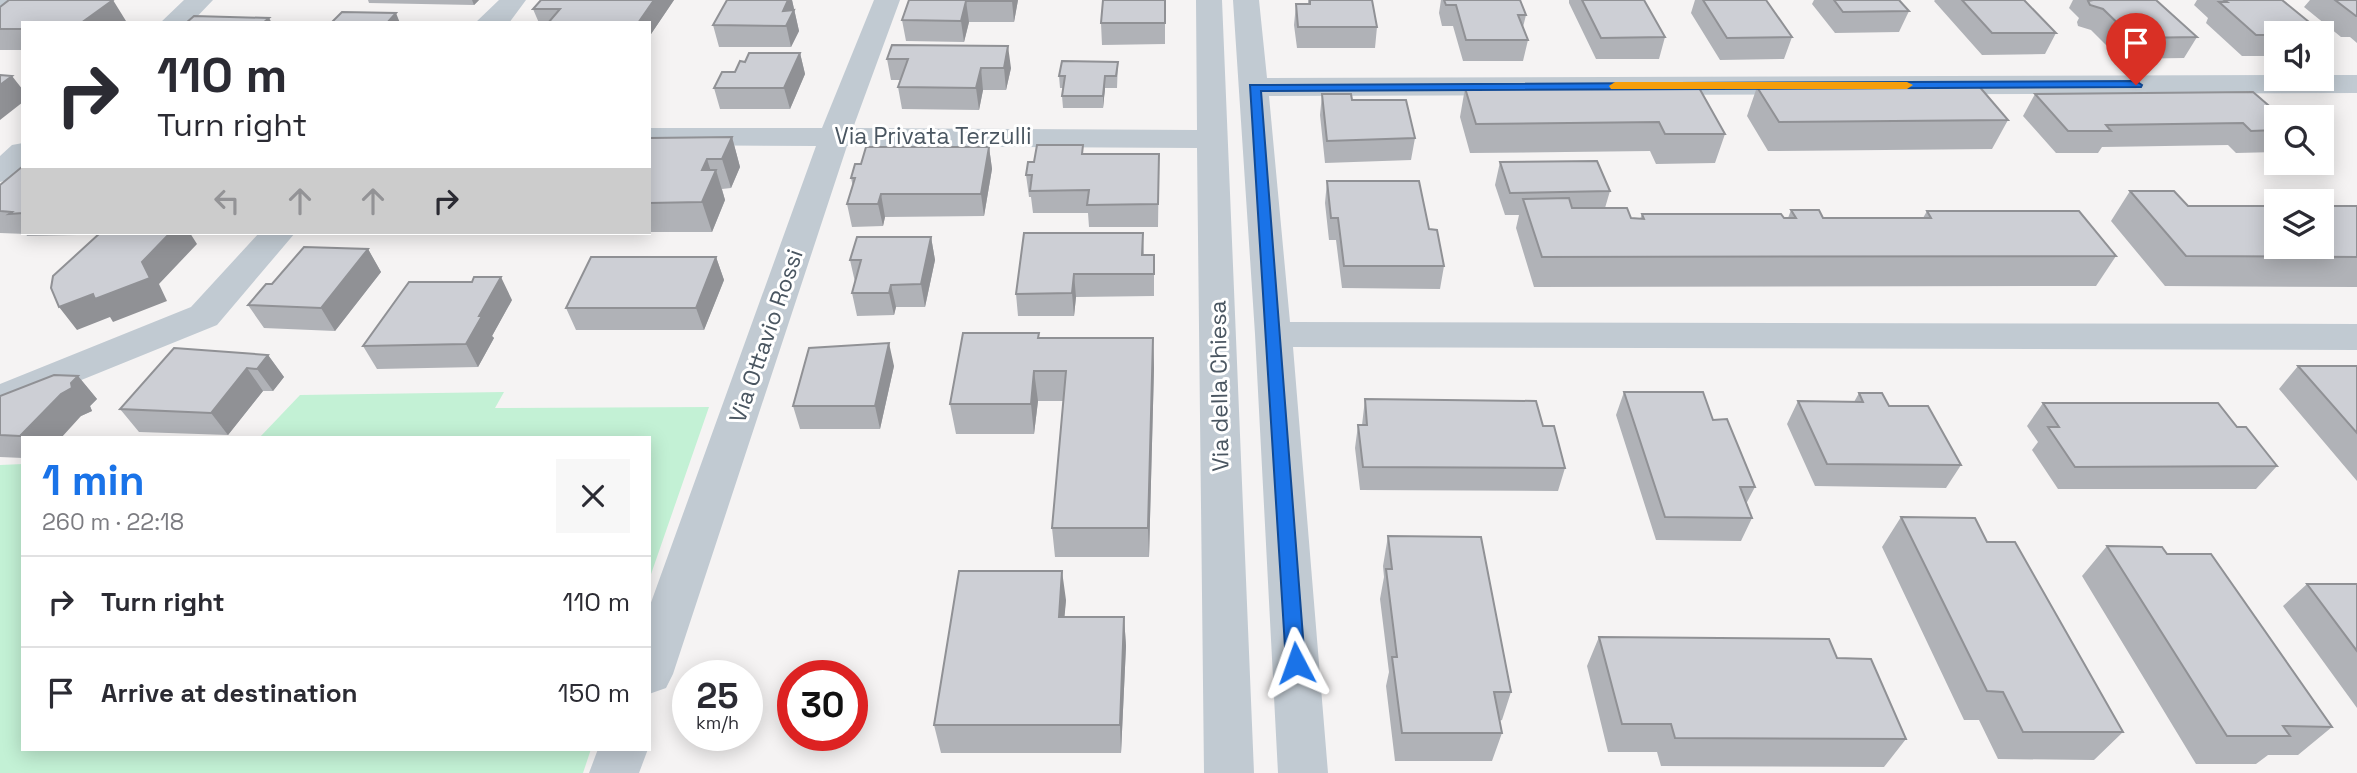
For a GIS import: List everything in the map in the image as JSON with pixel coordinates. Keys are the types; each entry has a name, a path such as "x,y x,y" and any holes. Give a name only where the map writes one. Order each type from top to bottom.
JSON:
{"street":[{"path":"0,3 4,0"},
{"path":"176,21 201,0"},
{"path":"492,21 513,0"},
{"name":"Via Ottavio Rossi","path":"651,668 835,135 887,0"},
{"name":"Via della Chiesa","path":"1209,0 1229,773"},
{"path":"1247,0 1303,773"},
{"path":"1254,87 2357,84"},
{"name":"Via Privata Terzulli","path":"654,136 1213,139"},
{"path":"0,172 21,154"},
{"path":"0,399 204,316 276,235"},
{"path":"1273,334 2357,337"},
{"path":"614,773 622,751"}],"green space":[{"path":"504,392 495,408 709,407 651,574 651,436 261,436 300,395"},
{"path":"21,464 21,751 590,751 583,773 0,773 0,465"}],"building":[{"path":"9,0 113,0 84,21 21,21 21,29 0,29 0,7"},
{"path":"541,0 654,0 639,21 550,21 560,9 533,9"},
{"path":"727,0 788,0 783,11 794,10 786,26 713,25"},
{"path":"909,0 1012,1 966,1 961,21 902,20"},
{"path":"1103,0 1165,0 1165,23 1101,23"},
{"path":"1310,0 1372,0 1377,27 1298,27 1296,4 1310,4"},
{"path":"1444,0 1520,0 1526,15 1518,15 1528,40 1466,40 1456,5 1446,5"},
{"path":"1582,0 1644,0 1665,37 1601,38"},
{"path":"1703,0 1766,0 1792,37 1727,38"},
{"path":"1834,0 1899,0 1909,11 1843,12"},
{"path":"1962,0 2024,0 2056,33 1992,33"},
{"path":"2156,0 2197,37 2133,38 2103,9 2090,5 2088,1"},
{"path":"2224,0 2282,0 2308,21 2264,21 2264,35 2256,35 2219,2 2227,2"},
{"path":"2335,0 2357,0 2357,16 2356,16"},
{"path":"342,12 396,13 389,21 333,21"},
{"path":"194,16 269,18 265,21 188,21"},
{"path":"892,45 1008,46 1004,68 981,68 976,88 898,87 908,59 887,59"},
{"path":"749,53 800,53 784,88 714,88 722,72 735,72 740,61 745,62"},
{"path":"1062,61 1118,62 1116,76 1105,76 1103,96 1062,96 1065,76 1059,76"},
{"path":"0,75 12,76 0,85"},
{"path":"1978,85 2008,120 1779,122 1757,87"},
{"path":"1698,86 1725,134 1665,134 1659,122 1476,124 1465,88"},
{"path":"2253,92 2268,105 2264,105 2264,130 2251,131 2243,123 2106,125 2111,131 2068,131 2035,94"},
{"path":"1322,94 1351,94 1352,100 1406,100 1415,138 1327,141"},
{"path":"732,137 722,159 707,159 702,170 716,170 702,202 651,203 651,138"},
{"path":"1037,145 1083,145 1082,154 1159,154 1158,204 1087,205 1089,190 1030,191 1032,175 1026,175 1028,162 1034,162"},
{"path":"866,147 989,147 981,194 881,194 878,204 847,204 855,178 851,178 855,164 861,164"},
{"path":"1597,161 1610,191 1510,193 1500,162"},
{"path":"21,168 21,213 0,211 0,185"},
{"path":"1327,181 1419,181 1429,229 1437,230 1444,266 1344,266 1338,218 1331,218"},
{"path":"2130,191 2174,191 2188,206 2264,206 2264,256 2186,256"},
{"path":"1569,198 1572,208 1627,208 1631,218 1644,219 1642,214 1781,214 1784,218 1796,218 1791,210 1819,210 1823,218 1931,218 1927,211 2079,211 2116,256 1542,257 1523,199"},
{"path":"2334,206 2357,206 2357,257 2334,257"},
{"path":"1024,233 1143,233 1142,255 1154,255 1154,274 1074,274 1072,293 1016,294"},
{"path":"98,235 168,235 142,262 150,278 95,299 93,294 59,307 51,288 53,276"},
{"path":"857,237 931,237 921,284 891,285 889,293 852,293 861,260 850,260"},
{"path":"304,247 368,249 321,308 248,305 266,284 272,284"},
{"path":"591,257 716,257 696,308 566,308"},
{"path":"474,277 501,277 466,344 363,346 409,282 472,282"},
{"path":"963,333 1039,333 1038,338 1153,338 1148,528 1052,528 1066,371 1034,371 1031,404 950,404"},
{"path":"889,343 875,406 793,406 809,348"},
{"path":"174,348 268,355 257,369 247,368 211,413 120,409"},
{"path":"2298,366 2357,366 2357,433"},
{"path":"54,375 78,376 71,383 72,388 61,394 20,436 0,435 0,396"},
{"path":"1624,392 1703,392 1713,420 1727,419 1755,487 1740,487 1752,518 1665,517"},
{"path":"1859,393 1882,393 1889,406 1928,406 1961,465 1827,464 1798,401 1863,402"},
{"path":"1365,399 1536,401 1543,426 1554,426 1565,468 1363,467 1358,425 1367,425"},
{"path":"2043,403 2218,403 2237,427 2246,427 2277,466 2075,467 2048,427 2059,427"},
{"path":"1901,517 1975,518 1987,542 2015,542 2123,732 2023,732 2003,692 1987,691"},
{"path":"1388,536 1481,537 1511,692 1494,692 1502,733 1402,733 1392,657 1397,657 1386,569 1392,569"},
{"path":"2107,546 2162,547 2167,554 2211,554 2332,727 2283,726 2290,736 2227,736"},
{"path":"959,571 1062,571 1059,617 1124,617 1120,725 934,725"},
{"path":"2307,584 2357,584 2357,651"},
{"path":"1599,637 1829,639 1837,658 1871,659 1906,739 1675,738 1671,724 1622,724"}],"slow traffic":[{"path":"1615,86 1907,85"}],"route":[{"path":"1296,663 1254,87 2136,85"}]}
